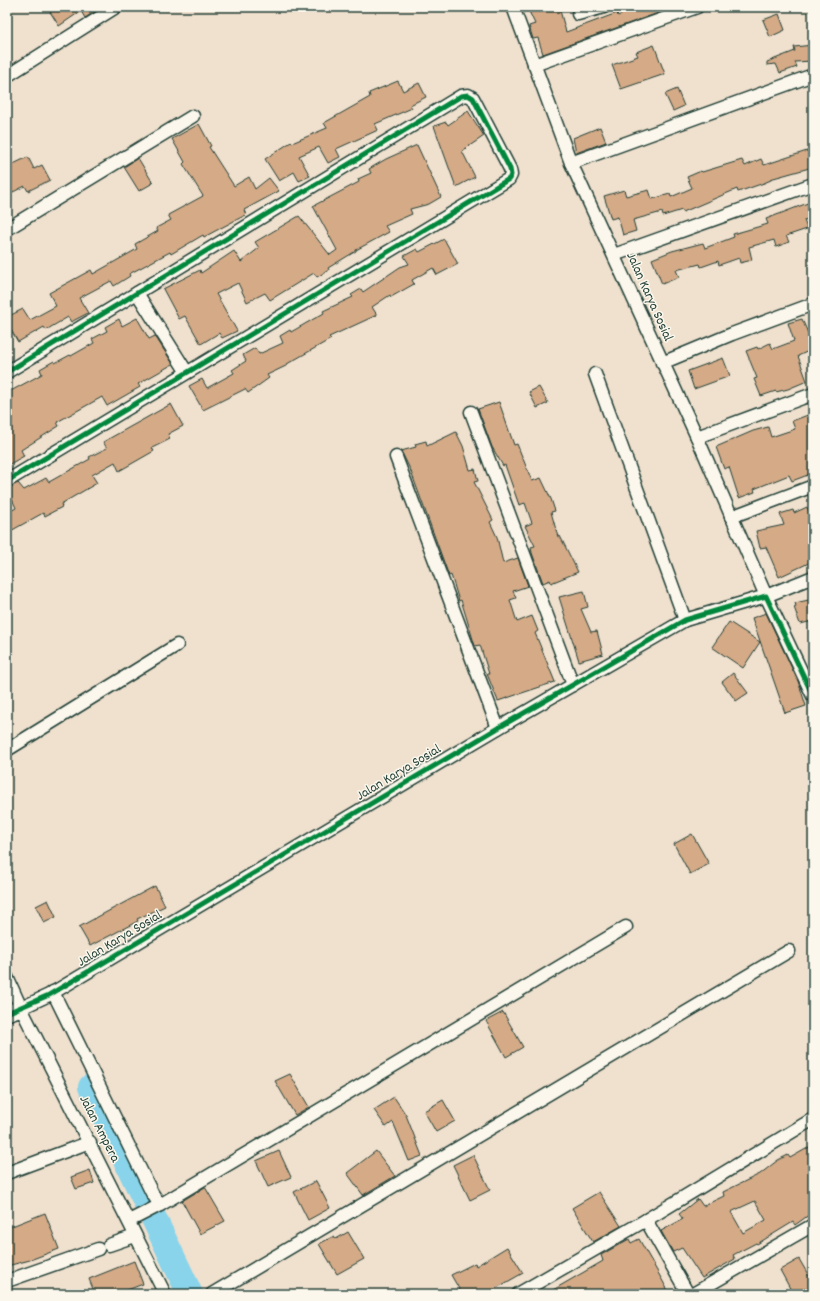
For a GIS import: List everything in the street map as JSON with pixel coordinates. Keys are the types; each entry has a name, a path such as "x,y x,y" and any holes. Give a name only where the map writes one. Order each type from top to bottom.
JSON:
{"street":[{"path":"7,76 116,7"},
{"name":"Jalan Karya Sosial","path":"513,7 571,163 697,437 766,596"},
{"path":"578,14 604,7"},
{"path":"534,65 697,7"},
{"path":"571,163 813,75"},
{"path":"7,372 461,96 468,95 473,98 510,169 511,175 509,179 7,481"},
{"path":"7,229 193,116"},
{"path":"614,255 813,184"},
{"path":"137,293 186,372"},
{"path":"662,362 813,304"},
{"path":"595,374 685,620"},
{"path":"697,437 813,394"},
{"path":"472,412 573,684"},
{"path":"396,457 498,728"},
{"path":"731,517 813,486"},
{"name":"Jalan Karya Sosial","path":"20,1008 51,994 498,728 685,620 766,596 813,577"},
{"path":"766,596 810,682 813,696"},
{"path":"7,750 177,645"},
{"path":"132,1219 158,1206 626,927"},
{"path":"212,1294 789,951"},
{"name":"Jalan Ampera","path":"7,977 20,1008 132,1219 135,1236 164,1294"},
{"path":"51,994 158,1206"},
{"path":"518,1294 646,1220 813,1119"},
{"path":"7,1173 90,1142"},
{"path":"646,1220 688,1294"},
{"path":"693,1294 813,1225"},
{"path":"7,1281 135,1236"}],"building":[{"path":"47,7 102,7 85,18 81,11 59,26"},
{"path":"527,7 559,7 566,32 617,13 618,16 635,7 675,7 543,54 538,38 533,39 529,26 535,24"},
{"path":"779,14 785,30 770,37 763,20"},
{"path":"654,45 665,74 621,89 612,65 638,56 636,52"},
{"path":"813,45 813,61 795,62 797,67 780,73 776,64 767,65 767,62 795,51 794,47"},
{"path":"398,81 403,91 419,83 426,97 410,105 412,108 375,124 378,130 336,149 340,157 328,163 319,147 299,156 310,176 299,181 294,172 279,181 265,159 291,142 292,143 327,128 324,123 370,97 369,93"},
{"path":"677,89 684,106 673,111 665,94"},
{"path":"468,111 484,136 462,151 475,177 456,187 434,126 446,122 448,125"},
{"path":"199,124 211,146 209,147 234,186 249,177 255,189 269,178 279,191 244,210 246,215 204,237 203,235 171,254 170,252 129,274 130,276 114,286 111,281 79,298 88,313 71,322 68,317 46,330 44,327 18,342 7,323 7,317 23,309 30,320 56,306 49,293 91,270 93,274 137,249 135,244 158,231 156,228 171,220 168,215 203,196 183,164 185,162 172,139"},
{"path":"600,127 606,142 576,153 573,138"},
{"path":"417,145 441,197 429,204 410,209 412,214 385,226 389,232 356,250 317,277 314,273 270,300 265,293 247,302 238,283 216,294 237,331 222,338 219,333 201,344 185,316 179,319 163,289 200,270 201,273 234,251 241,262 259,248 255,242 299,216 330,255 337,250 313,206 359,182 358,179 371,173 369,169 386,159"},
{"path":"813,149 813,167 770,179 771,180 764,183 738,192 737,189 683,212 682,210 663,216 662,212 633,220 636,231 623,235 618,217 611,219 604,196 624,190 626,196 649,190 652,199 670,194 671,197 692,188 687,177 701,171 702,172 742,160 745,166 761,159 764,165"},
{"path":"28,157 34,169 42,165 50,180 28,191 25,186 7,195 7,167"},
{"path":"138,158 153,183 139,191 124,167"},
{"path":"813,201 813,218 804,220 807,229 786,236 789,242 776,247 774,240 749,247 752,260 740,263 739,258 719,265 718,261 701,267 700,264 676,270 679,277 662,284 652,259 672,251 703,243 705,248 734,237 733,234 768,224 766,219"},
{"path":"444,239 458,264 437,275 433,268 412,280 414,284 391,297 390,295 372,307 377,315 329,337 331,339 287,364 288,365 267,375 269,378 248,393 245,389 203,410 189,386 202,379 207,388 234,373 232,370 246,361 243,355 255,348 259,354 283,343 280,336 290,330 291,332 324,313 323,311 353,297 351,295 361,289 363,292 400,267 409,264 404,256 417,249 419,252"},
{"path":"137,318 149,339 155,336 173,364 138,384 140,387 107,406 102,397 57,422 59,426 21,450 24,456 8,465 11,470 7,472 7,393 42,374 40,369 54,361 55,363 70,355 71,356 94,343 92,339 107,331 105,327 119,319 122,326"},
{"path":"802,319 813,345 813,349 798,356 807,381 788,389 761,396 754,379 757,378 746,351 757,347 758,349 770,343 773,349 794,341 788,323"},
{"path":"723,358 730,376 694,389 688,371"},
{"path":"539,387 548,403 537,408 529,392"},
{"path":"499,402 514,445 517,444 532,481 541,478 551,499 555,511 551,512 558,537 560,536 578,572 551,583 550,580 543,583 532,553 531,547 535,546 525,526 532,523 525,503 519,505 505,465 503,466 492,447 478,409"},
{"path":"171,404 183,426 168,434 170,439 152,448 154,451 119,471 115,462 92,475 97,483 61,504 62,507 45,516 43,513 7,533 7,513 16,508 7,488 18,483 24,490 46,478 49,482 90,459 89,457 107,448 103,442"},
{"path":"813,413 813,473 792,481 789,475 754,489 755,492 739,498 729,467 724,469 716,447 753,431 768,427 771,437 795,429 792,421"},
{"path":"456,432 463,446 470,470 475,469 478,481 474,482 493,520 490,522 497,537 503,563 518,558 528,586 513,591 516,598 510,600 517,622 532,616 538,631 535,633 555,682 498,701 487,674 489,674 480,645 475,646 461,600 459,601 451,575 449,576 410,469 401,451 416,447 415,444 426,441 427,446"},
{"path":"807,507 813,521 813,561 779,577 766,547 760,548 756,531 784,525 780,514 793,510 794,513"},
{"path":"584,591 588,607 581,609 591,632 597,631 603,654 579,661 559,597"},
{"path":"813,599 813,621 800,624 794,607 796,606 795,603"},
{"path":"766,613 798,681 806,706 785,713 752,618"},
{"path":"729,622 760,642 743,668 712,647"},
{"path":"733,673 748,693 736,701 722,682"},
{"path":"692,834 709,864 690,874 674,844"},
{"path":"155,886 165,906 137,919 138,921 90,946 79,927"},
{"path":"48,900 56,917 44,923 36,906"},
{"path":"503,1012 523,1047 506,1057 486,1021"},
{"path":"290,1074 309,1107 295,1115 275,1081"},
{"path":"394,1097 406,1115 422,1156 409,1161 393,1122 386,1127 374,1110"},
{"path":"443,1100 455,1121 436,1132 424,1111"},
{"path":"813,1145 813,1212 795,1225 793,1222 757,1244 756,1243 733,1255 735,1259 702,1278 682,1248 673,1252 661,1231 683,1219 679,1214 698,1199 703,1206 724,1196 723,1192 760,1174 778,1160 788,1155 790,1158","holes":["755,1201 766,1220 743,1233 731,1212"]},
{"path":"279,1151 291,1177 268,1187 256,1161"},
{"path":"376,1151 395,1176 363,1195 347,1173"},
{"path":"473,1155 490,1190 470,1200 453,1165"},
{"path":"90,1170 94,1183 76,1189 71,1177"},
{"path":"316,1181 330,1208 308,1220 294,1192"},
{"path":"205,1187 225,1221 200,1234 182,1201"},
{"path":"599,1192 621,1226 593,1242 572,1208"},
{"path":"45,1213 59,1249 30,1260 7,1266 7,1228"},
{"path":"348,1232 364,1259 337,1274 319,1244 334,1236 336,1239"},
{"path":"629,1239 631,1243 639,1239 670,1294 546,1294 603,1261 601,1255"},
{"path":"507,1247 523,1273 486,1294 462,1294 451,1275 475,1263 476,1266"},
{"path":"799,1259 813,1283 813,1291 808,1294 793,1294 780,1270"},
{"path":"134,1261 143,1284 117,1294 95,1294 89,1279"}],"waterway":[{"path":"91,1087 190,1294"}],"cycle path":[{"path":"7,372 461,96 468,95 473,98 510,169 511,175 509,179 7,481"},
{"path":"7,1013 49,995 498,728 685,620 766,596 813,696"}]}
